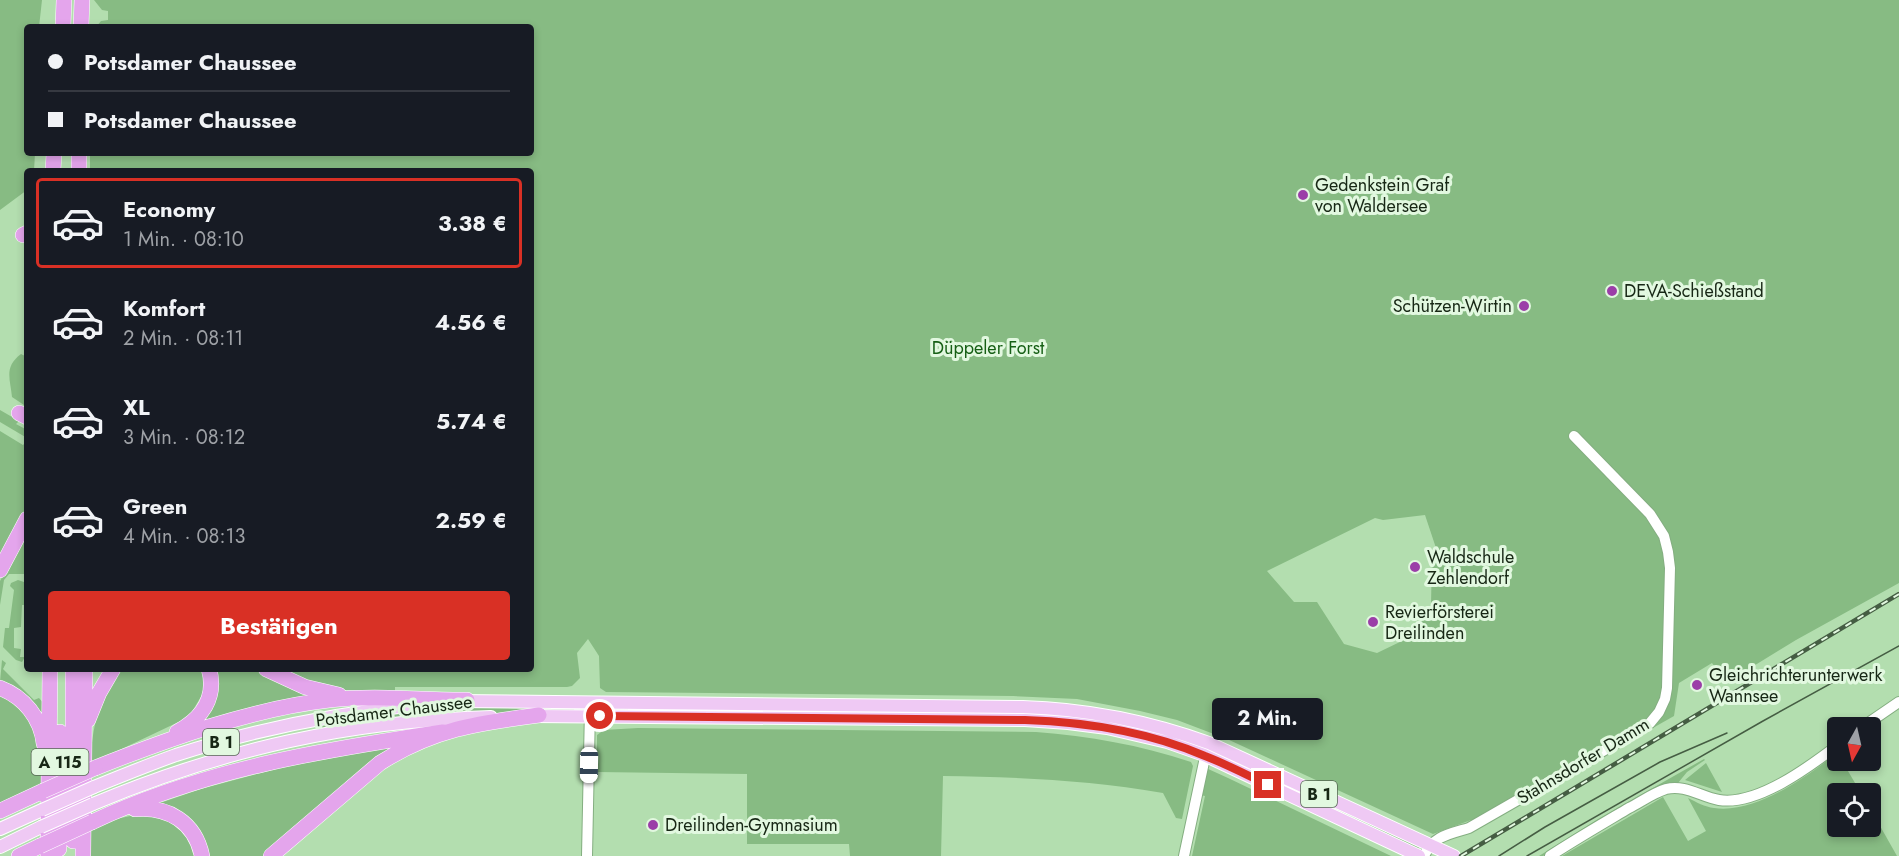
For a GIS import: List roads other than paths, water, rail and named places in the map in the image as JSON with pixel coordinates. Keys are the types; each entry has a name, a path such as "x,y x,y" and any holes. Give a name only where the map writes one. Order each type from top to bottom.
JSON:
{"highway":[{"path":"63,24 64,0"},
{"path":"81,24 82,0"},
{"path":"0,570 24,525"},
{"path":"44,851 50,672"},
{"name":"A 115","path":"59,856 61,672"},
{"name":"A 115","path":"73,856 74,672"},
{"path":"85,856 83,838 86,672"},
{"path":"85,728 99,693 111,672"},
{"path":"143,749 180,730 200,716 211,693 210,672"},
{"path":"272,672 305,687 360,698"},
{"path":"0,688 18,697 36,718 44,737 46,785"},
{"path":"1,810 46,785 143,749 261,714 327,700 360,698 466,700"},
{"path":"19,856 44,851 97,820 197,782 285,758 539,715"},
{"path":"271,856 380,764 405,748 443,732"},
{"path":"97,820 126,810 158,809 167,812 181,820 192,832 202,856"}],"main road":[{"name":"Potsdamer Chaussee","path":"0,830 94,787 174,756 264,730 353,713 466,700 1055,708 1107,714 1209,742 1429,844"},
{"name":"Potsdamer Chaussee","path":"0,847 135,786 204,762 266,745 307,736 401,723 539,715 1044,721 1127,732 1167,742 1204,755 1419,856"},
{"name":"B 1","path":"1429,844 1454,856"}],"street":[{"name":"Stahnsdorfer Damm","path":"1429,844 1445,835 1478,823 1643,728 1650,723 1665,699 1668,678 1671,568 1664,536 1650,513 1574,436"},
{"path":"587,856 590,702"},
{"path":"1877,717 1899,702"},
{"path":"1184,856 1204,755 1209,742"},
{"path":"1550,856 1660,792 1681,788 1715,800 1732,801 1779,785 1827,754"},
{"path":"1424,856 1429,844"}],"tram line":[{"path":"1527,856 1899,646"},
{"path":"1499,856 1545,827 1660,762 1727,733"}],"railway":[{"path":"1461,856 1899,594"}],"place":[{"name":"Gedenkstein Graf von Waldersee","path":"1303,195"},
{"name":"DEVA-Schießstand","path":"1612,291"},
{"name":"Schützen-Wirtin","path":"1524,306"},
{"name":"Waldschule Zehlendorf","path":"1415,567"},
{"name":"Revierförsterei Dreilinden","path":"1373,622"},
{"name":"Gleichrichterunterwerk Wannsee","path":"1697,685"},
{"name":"Dreilinden-Gymnasium","path":"653,825"}],"park label":[{"name":"Düppeler Forst","path":"988,348"}]}
